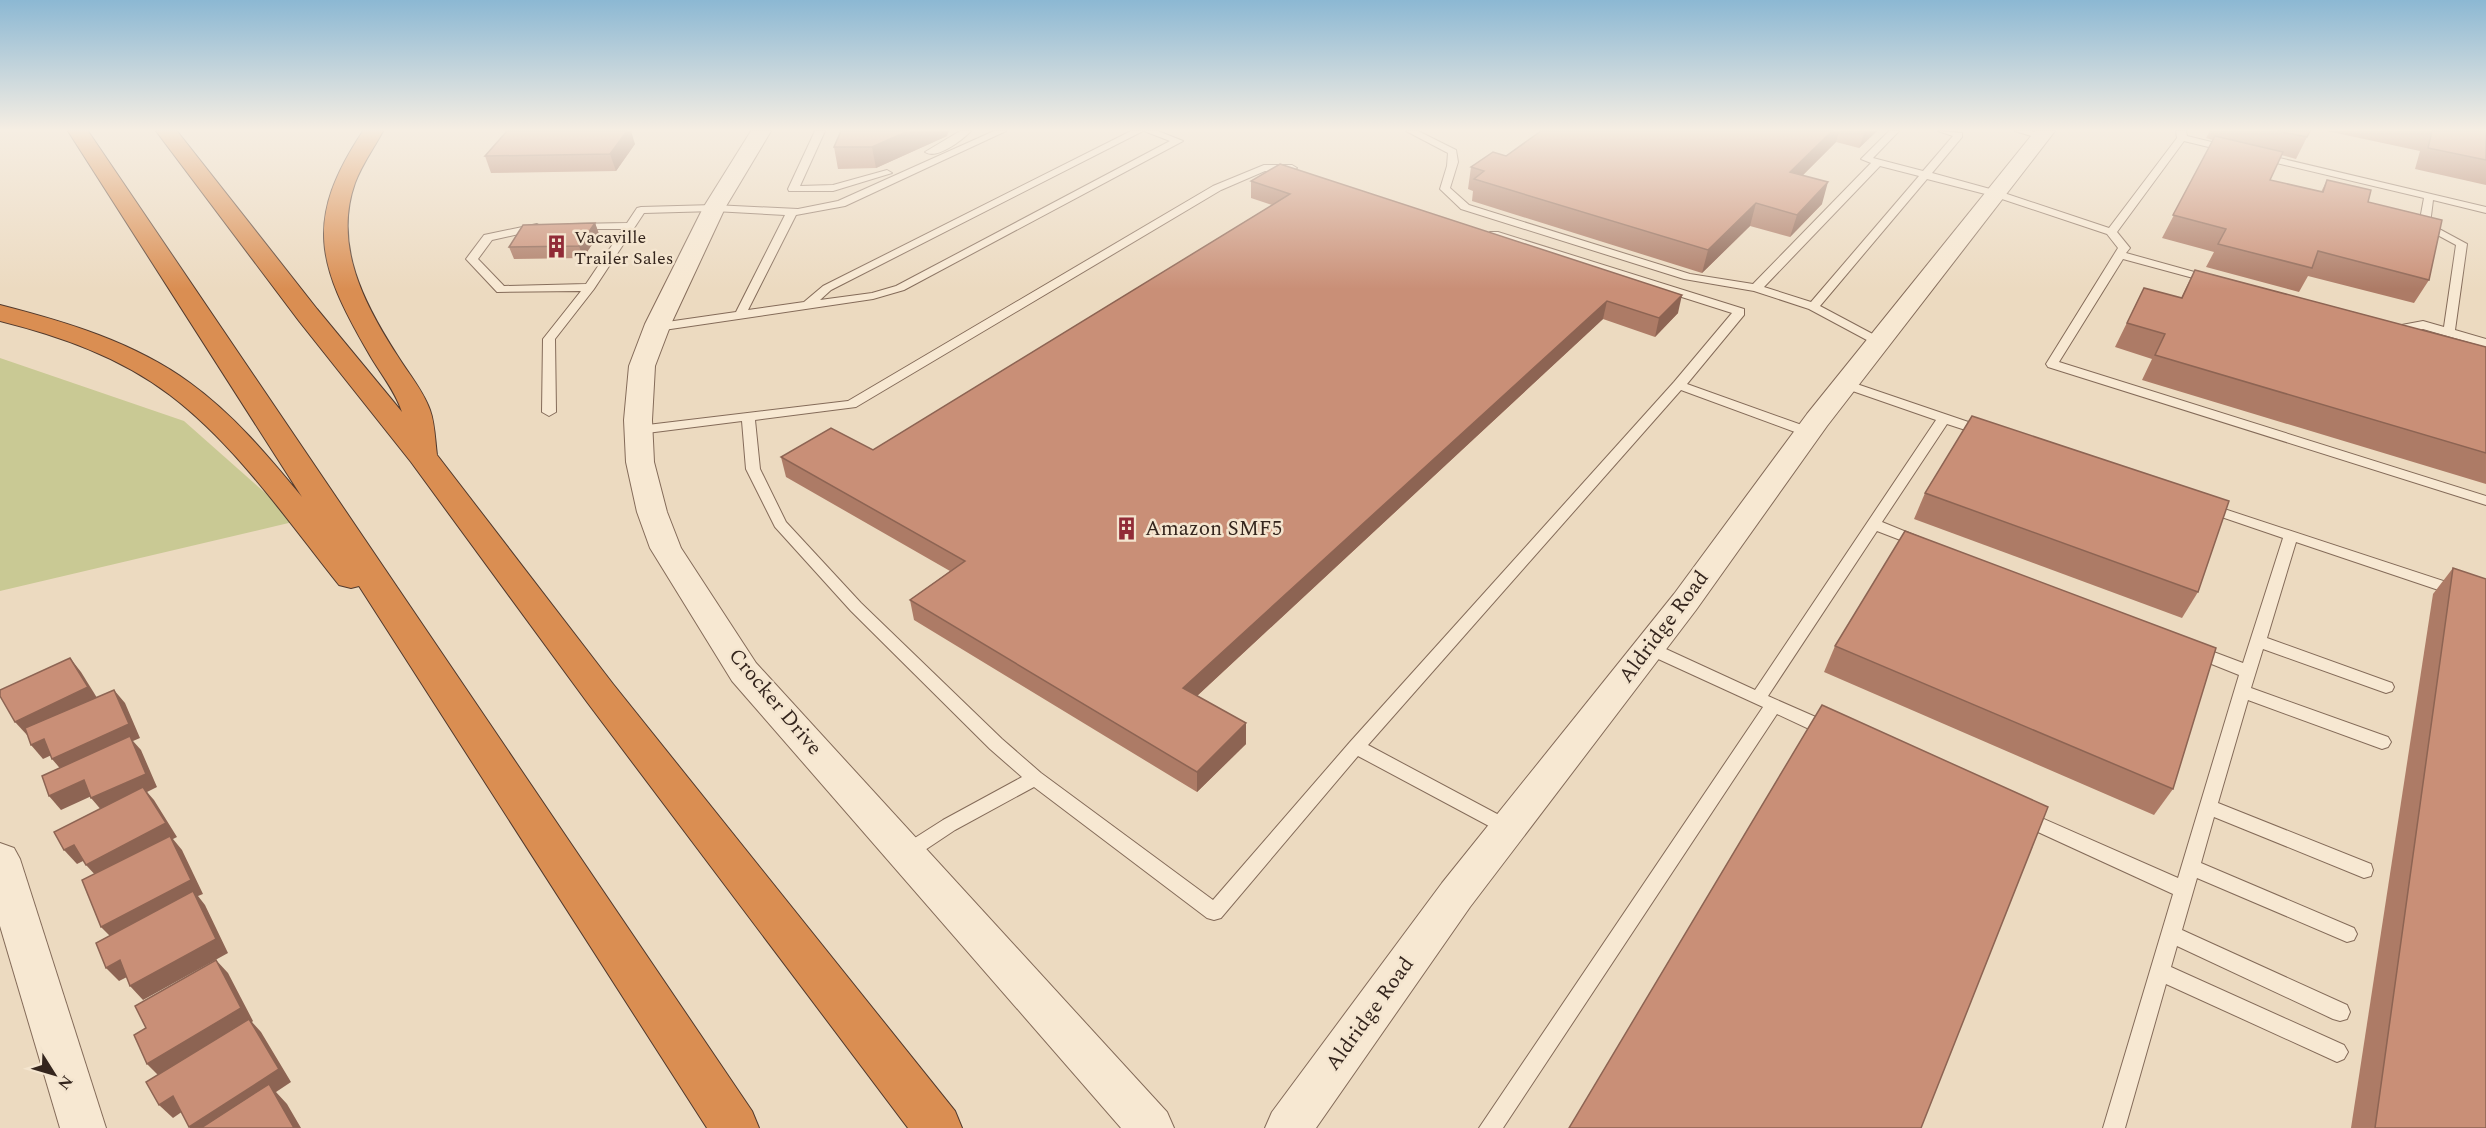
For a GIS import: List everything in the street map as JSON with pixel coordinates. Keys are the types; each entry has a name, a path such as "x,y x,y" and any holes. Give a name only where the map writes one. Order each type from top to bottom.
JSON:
{"highway":[{"path":"113,184 735,1128"},
{"path":"207,184 308,315 422,456 600,693 938,1128"},
{"path":"343,184 336,219 336,247 341,276 353,305 416,410 422,456"},
{"path":"0,313 81,337 130,358 200,404 230,434 447,691"}],"street":[{"name":"Crocker Drive","path":"729,184 714,208 657,327 642,366 640,462 652,512 666,548 744,672 1151,1128"},
{"name":"Aldridge Road","path":"1288,1128 1456,895 1649,648 1808,432 2003,184"},
{"path":"0,859 10,927 83,1128"}],"lane":[{"path":"795,184 793,189 833,188 852,184"},
{"path":"549,412 549,339 590,287 641,210 714,208 792,212 841,204 886,184"},
{"path":"808,305 827,288 1034,184"},
{"path":"657,327 873,296 900,288 1097,184"},
{"path":"639,430 851,404 1227,184"},
{"path":"1446,184 1445,189 1465,207 1689,277 1756,288 1814,307 1878,342"},
{"path":"1756,288 1857,184"},
{"path":"1814,307 1916,184"},
{"path":"1959,184 2111,232 2124,248 2052,364 2486,501"},
{"path":"2111,232 2146,184"},
{"path":"2376,184 2486,210"},
{"path":"2429,196 2424,225 2462,244 2449,332"},
{"path":"740,315 792,212"},
{"path":"590,287 501,290 472,259 488,237 533,227 630,226"},
{"path":"748,416 753,469 780,524 856,607 996,744 1035,778 1214,912 1356,747 1679,385 1740,312 1478,229"},
{"path":"2120,255 2221,282"},
{"path":"2379,325 2401,332 2423,325 2486,343"},
{"path":"1845,384 2000,437"},
{"path":"1679,385 1808,432"},
{"path":"1490,1128 1766,701 1874,524 1944,418"},
{"path":"2190,501 2486,602"},
{"path":"1874,524 1940,550"},
{"path":"2114,1128 2242,691 2291,536"},
{"path":"2257,641 2386,687"},
{"path":"2182,646 2248,672"},
{"path":"1649,648 1850,739"},
{"path":"2242,691 2382,742"},
{"path":"1356,747 1508,828"},
{"path":"906,854 949,825 1035,778"},
{"path":"2208,807 2364,870"},
{"path":"2011,812 2184,890"},
{"path":"2191,867 2347,934"},
{"path":"2171,934 2340,1012"},
{"path":"2160,971 2337,1052"}],"green space":[{"path":"0,358 184,421 297,521 0,591"}],"building":[{"name":"Amazon SMF5","path":"1259,184 1340,184 1682,295 1659,318 1607,301 1183,688 1246,723 1197,772 910,600 965,561 781,457 831,428 873,450 1290,194"},
{"path":"1489,184 1826,184 1797,215 1756,203 1708,250"},
{"path":"2190,184 2286,184 2323,192 2326,184 2343,184 2371,190 2368,202 2442,220 2429,280 2318,251 2312,268 2218,244 2226,229 2173,215"},
{"path":"595,223 579,246 509,247 523,225"},
{"path":"2195,270 2486,347 2486,453 2155,355 2165,334 2127,323 2144,288 2182,298"},
{"path":"1972,416 2229,501 2198,592 1925,493"},
{"path":"1905,531 2216,648 2173,789 1835,646"},
{"path":"2453,568 2486,579 2486,1128 2375,1128"},
{"path":"70,658 88,687 15,722 0,696 0,690"},
{"path":"114,690 129,724 52,759 44,739 31,745 25,728"},
{"path":"1822,705 2048,807 1921,1128 1569,1128"},
{"path":"130,736 146,774 91,798 84,780 49,796 42,776"},
{"path":"143,787 166,823 86,865 74,845 64,850 54,832"},
{"path":"170,836 191,880 101,927 82,880"},
{"path":"193,891 216,939 130,986 120,960 106,968 96,943"},
{"path":"216,960 241,1008 147,1064 134,1035 146,1028 135,1006"},
{"path":"249,1019 279,1069 189,1127 173,1096 159,1105 146,1082"},
{"path":"269,1084 294,1128 201,1128"}],"place":[{"name":"Vacaville Trailer Sales","path":"556,247"},
{"name":"Amazon SMF5","path":"1127,529"}]}
